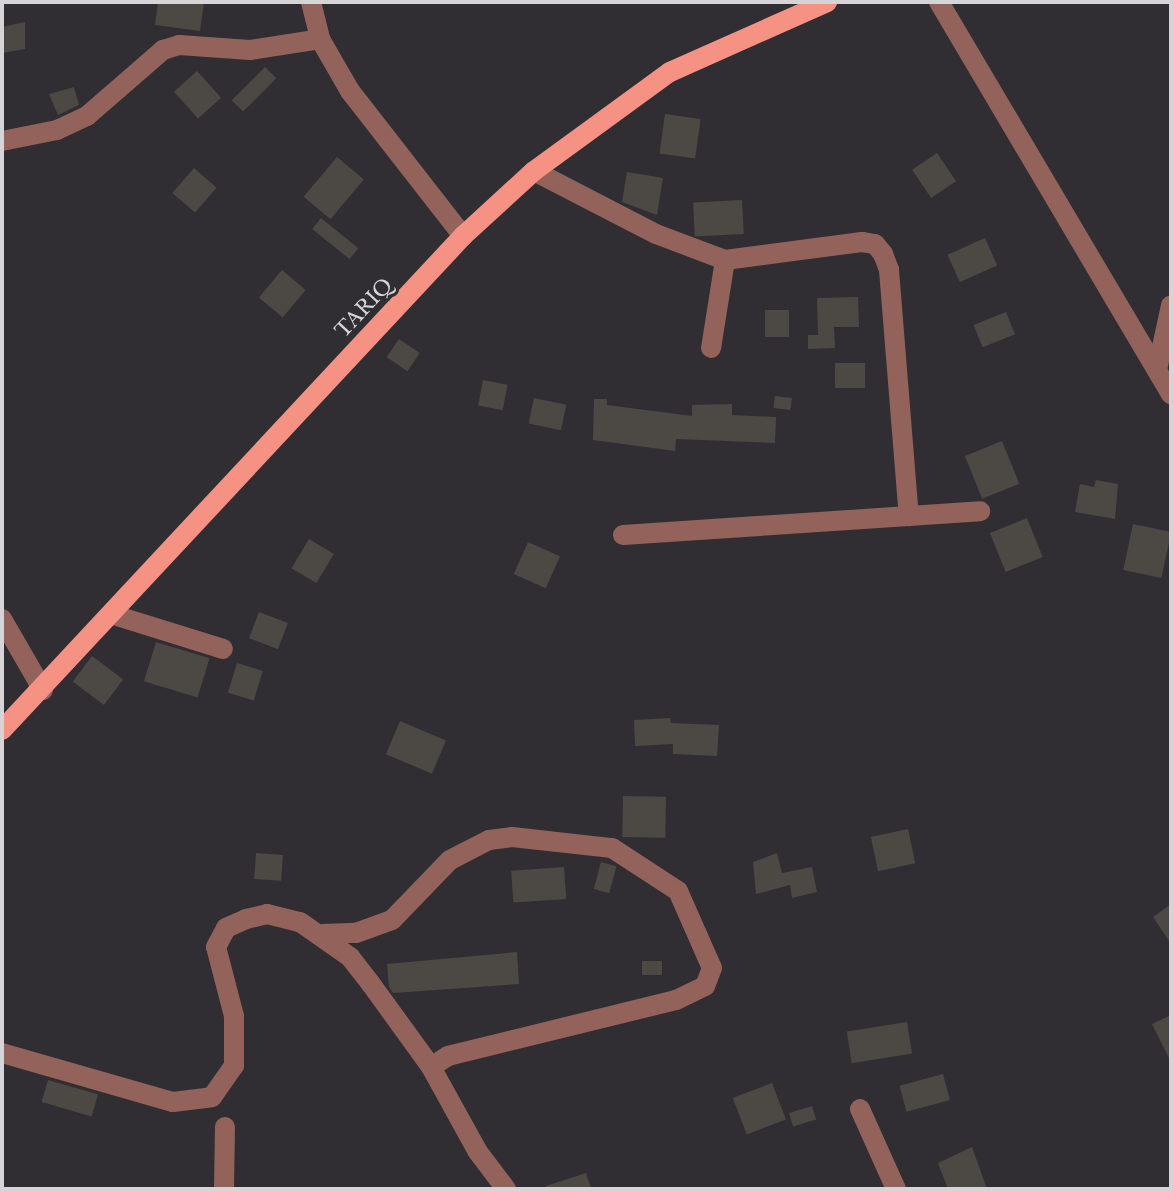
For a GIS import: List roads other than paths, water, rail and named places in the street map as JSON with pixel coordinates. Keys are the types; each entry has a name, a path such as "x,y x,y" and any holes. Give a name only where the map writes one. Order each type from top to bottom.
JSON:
{"main road":[{"name":"TARIQ","path":"2,730 114,615 463,236 534,171 670,72 815,4"}],"street":[{"path":"311,2 320,39 350,91 463,236"},
{"path":"939,2 1171,395"},
{"path":"2,141 57,130 87,116 163,50 179,45 250,50 320,39"},
{"path":"534,171 656,234 725,260 862,242 875,244 889,270 909,516"},
{"path":"711,348 725,260"},
{"path":"1157,370 1171,305"},
{"path":"623,535 980,511"},
{"path":"114,615 223,649"},
{"path":"2,619 43,690"},
{"path":"323,934 356,933 392,920 450,860 489,840 512,837 612,848 678,891 712,968 705,986 676,1000 448,1056 431,1067"},
{"path":"2,1053 173,1102 212,1097 234,1066 234,1016 216,947 226,928 267,914 323,934 350,957 431,1067 478,1152 506,1189"},
{"path":"860,1109 896,1189"},
{"path":"224,1189 225,1127"}]}
